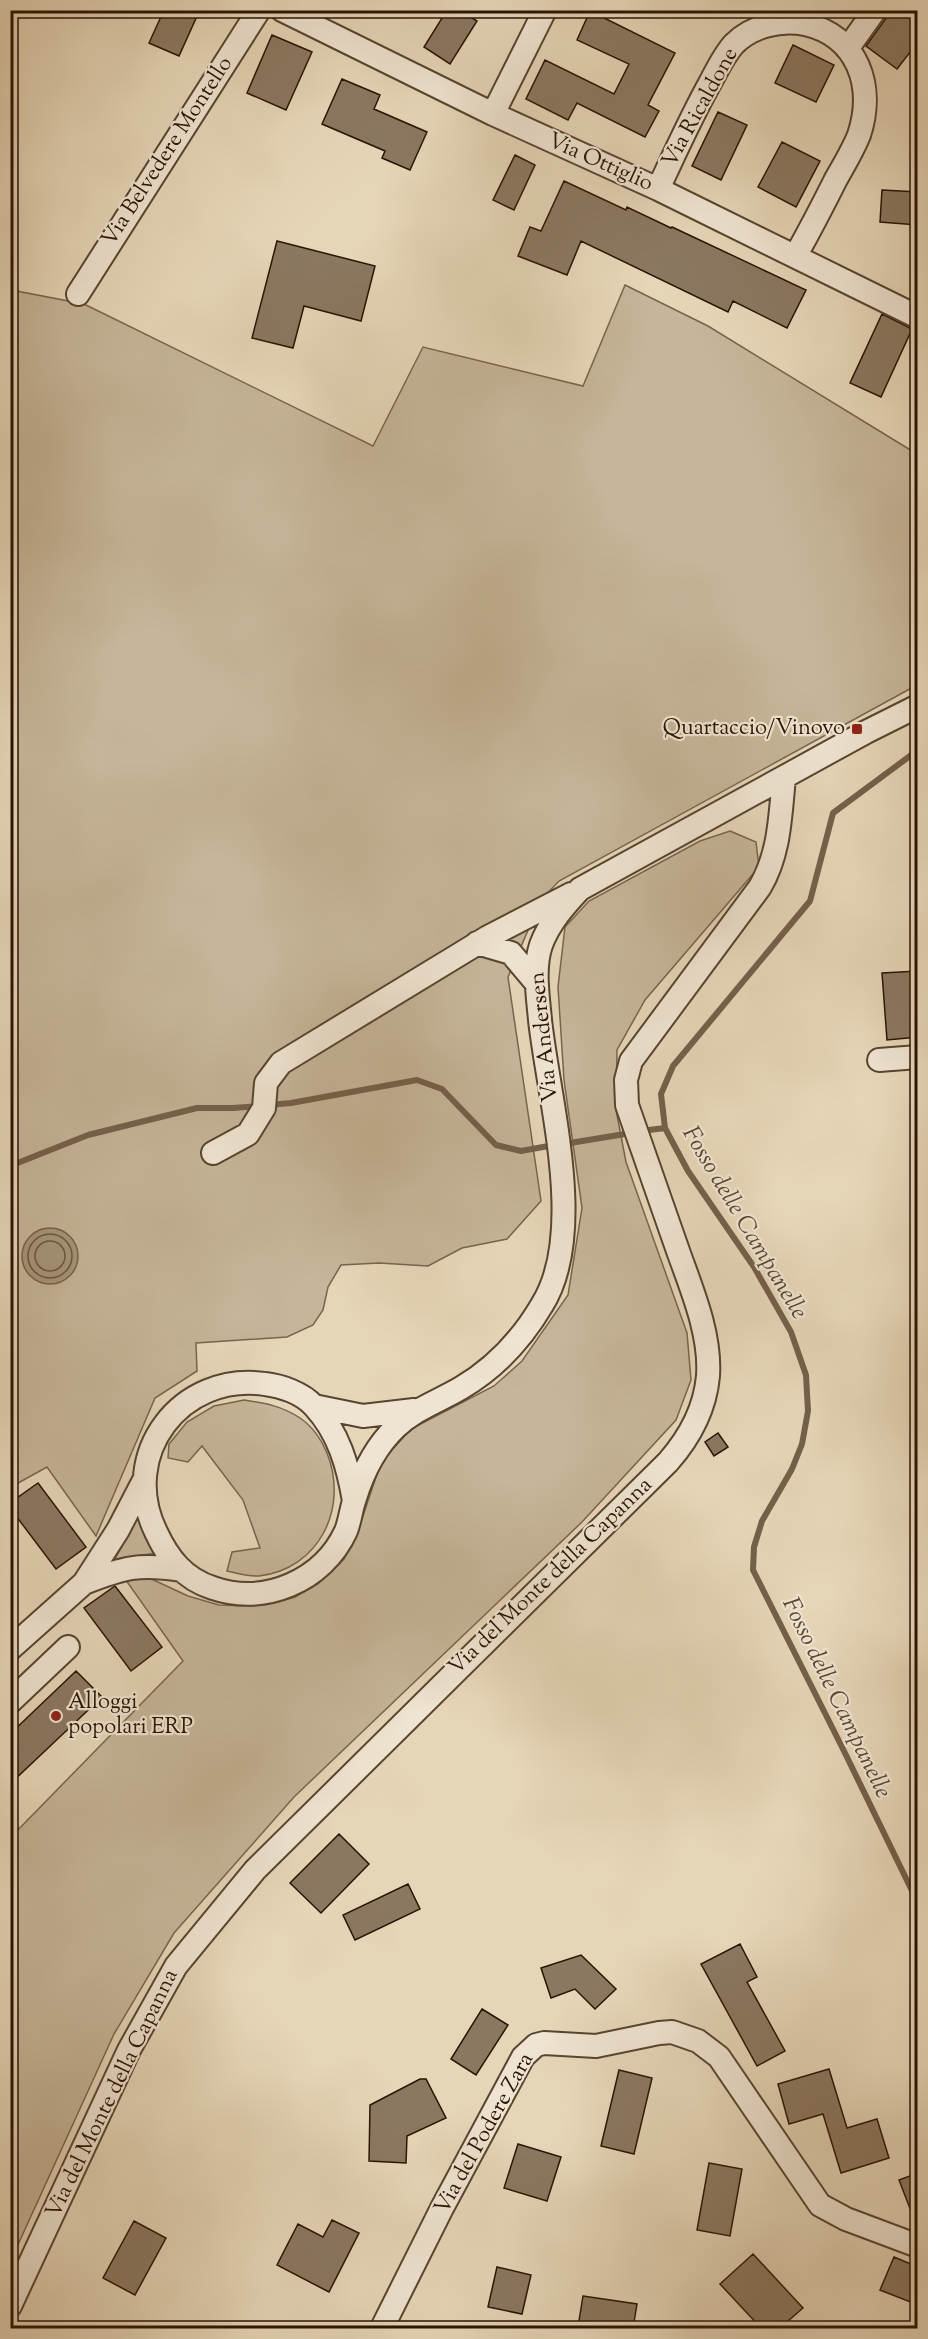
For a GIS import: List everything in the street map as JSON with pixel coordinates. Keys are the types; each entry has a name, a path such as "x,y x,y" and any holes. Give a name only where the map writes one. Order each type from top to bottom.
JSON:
{"street":[{"name":"Via Belvedere Montello","path":"78,294 259,10"},
{"name":"Via Ottiglio","path":"282,10 493,114 796,255 918,317"},
{"path":"493,114 545,10"},
{"path":"848,48 875,10"},
{"name":"Via Ricaldone","path":"658,189 699,104 721,63 735,43 742,37 771,24 783,22 799,23 826,31 839,38 848,48 862,77 864,99 861,126 850,153 796,255"},
{"name":"Via Andersen","path":"143,1482 152,1525 181,1570 198,1582 231,1593 265,1593 291,1586 308,1576 334,1552 345,1532 354,1501 376,1449 399,1424 419,1410 461,1388 498,1361 544,1303 557,1271 564,1207 537,984 537,964 542,943 558,914 580,889 918,706"},
{"name":"Via del Monte della Capanna","path":"10,2306 129,2050 176,1966 255,1870 668,1462 692,1430 699,1415 706,1386 708,1358 705,1338 690,1287 627,1105 626,1080 631,1061 768,873 778,846 784,778"},
{"path":"213,1153 248,1134 265,1103 266,1083 281,1063 477,943 580,889"},
{"path":"477,943 511,952 537,984"},
{"path":"879,1060 918,1057"},
{"name":"Via Andersen","path":"10,1649 84,1583 118,1530 143,1482 148,1454 156,1436 179,1408 200,1394 223,1386 255,1383 286,1389 303,1397 314,1406 334,1436 345,1458 354,1501"},
{"name":"Via Andersen","path":"314,1406 363,1416 392,1415 419,1410"},
{"name":"Via Andersen","path":"84,1583 134,1566 181,1570"},
{"path":"10,1702 68,1647"},
{"name":"Via del Podere Zara","path":"382,2328 442,2208 523,2057 536,2045 544,2043 596,2046 672,2032 698,2041 719,2057 819,2205 846,2219 918,2246"}],"shaded area":[{"path":"625,285 708,326 917,454 917,685 559,881 541,900 508,977 541,1201 507,1239 462,1248 428,1266 379,1263 341,1265 328,1287 323,1310 313,1325 287,1337 196,1343 197,1371 155,1398 96,1536 47,1467 11,1487 11,290 84,304 373,446 423,347 583,386"},
{"path":"730,831 756,842 759,867 645,1000 617,1050 616,1110 626,1162 687,1333 691,1380 676,1420 582,1522 294,1797 174,1933 114,2034 11,2260 11,1837 183,1661 123,1576 143,1575 188,1596 219,1605 253,1606 295,1597 318,1584 344,1559 359,1528 381,1462 411,1429 494,1386 522,1361 568,1295 582,1208 564,1080 558,987 565,927 589,901 700,841"},
{"path":"244,1400 280,1408 304,1421 322,1443 333,1474 334,1494 331,1514 324,1532 313,1549 298,1562 280,1571 259,1576 227,1571 232,1552 260,1548 243,1500 202,1446 188,1462 168,1458 169,1444 187,1422 214,1406"},
{"path":"139,1515 157,1553 115,1559"}],"water":[{"path":"44,1228 56,1228 66,1232 74,1240 78,1256 74,1272 66,1280 56,1284 44,1284 34,1280 26,1272 22,1262 22,1250 26,1240 34,1232"}],"building":[{"path":"164,10 184,10 197,16 179,56 149,43"},
{"path":"447,10 460,10 477,21 450,64 424,47"},
{"path":"892,10 918,10 918,42 897,69 866,46"},
{"path":"590,11 675,53 648,105 659,111 645,137 577,103 568,120 526,99 545,60 614,94 629,64 577,40"},
{"path":"272,35 312,52 286,110 247,93"},
{"path":"793,45 834,65 816,102 775,83"},
{"path":"342,79 380,95 374,109 427,132 410,170 382,158 385,151 322,124"},
{"path":"718,112 747,125 721,180 692,166"},
{"path":"782,142 820,161 796,207 758,187"},
{"path":"515,155 535,165 514,210 493,200"},
{"path":"564,181 626,210 627,207 672,227 806,290 787,328 733,301 728,312 581,241 567,275 518,256 530,227 541,231"},
{"path":"882,190 918,192 918,225 880,222"},
{"path":"277,241 375,266 361,321 304,306 293,348 252,338"},
{"path":"882,314 912,329 881,397 850,383"},
{"path":"918,971 918,1037 887,1040 882,973"},
{"path":"718,1433 728,1447 714,1456 705,1442"},
{"path":"38,1483 86,1547 56,1569 10,1508 10,1503"},
{"name":"Alloggi popolari ERP","path":"115,1586 162,1647 131,1671 84,1608"},
{"name":"Alloggi popolari ERP","path":"76,1671 102,1697 10,1784 10,1734"},
{"path":"339,1834 369,1864 321,1913 290,1883"},
{"path":"408,1884 420,1909 355,1940 343,1915"},
{"path":"740,1944 757,1977 747,1982 785,2051 757,2066 701,1964"},
{"path":"581,1955 616,1989 595,2009 575,1989 551,1998 541,1968"},
{"path":"482,2009 508,2025 476,2075 451,2059"},
{"path":"829,2069 847,2128 877,2119 889,2158 841,2173 823,2114 789,2124 778,2084"},
{"path":"619,2070 652,2078 634,2154 601,2146"},
{"path":"420,2079 426,2079 446,2118 407,2136 406,2163 369,2161 370,2105"},
{"path":"518,2144 561,2157 547,2201 504,2188"},
{"path":"709,2163 742,2169 730,2236 697,2230"},
{"path":"918,2173 918,2224 916,2224 899,2180"},
{"path":"332,2220 359,2233 329,2292 277,2265 298,2224 323,2237"},
{"path":"134,2221 166,2238 135,2295 103,2278"},
{"path":"753,2254 803,2308 780,2328 761,2328 720,2284"},
{"path":"894,2257 918,2267 918,2305 880,2290"},
{"path":"497,2267 531,2275 522,2314 488,2307"},
{"path":"583,2296 637,2304 633,2328 578,2327"}],"waterway":[{"name":"Fosso delle Campanelle","path":"918,750 833,813 810,901 673,1066 661,1094 665,1128 688,1171 754,1267 791,1332 806,1375 808,1411 802,1444 792,1469 762,1521 754,1547 753,1570 918,1903"},
{"path":"269,1105 417,1080 442,1089 496,1145 521,1151 554,1145"},
{"path":"10,1166 88,1135 197,1108 259,1106"},
{"path":"641,1131 665,1128"},
{"path":"564,1144 631,1133"}],"place":[{"name":"Quartaccio/Vinovo","path":"857,729"},
{"name":"Alloggi popolari ERP","path":"56,1716"}]}
